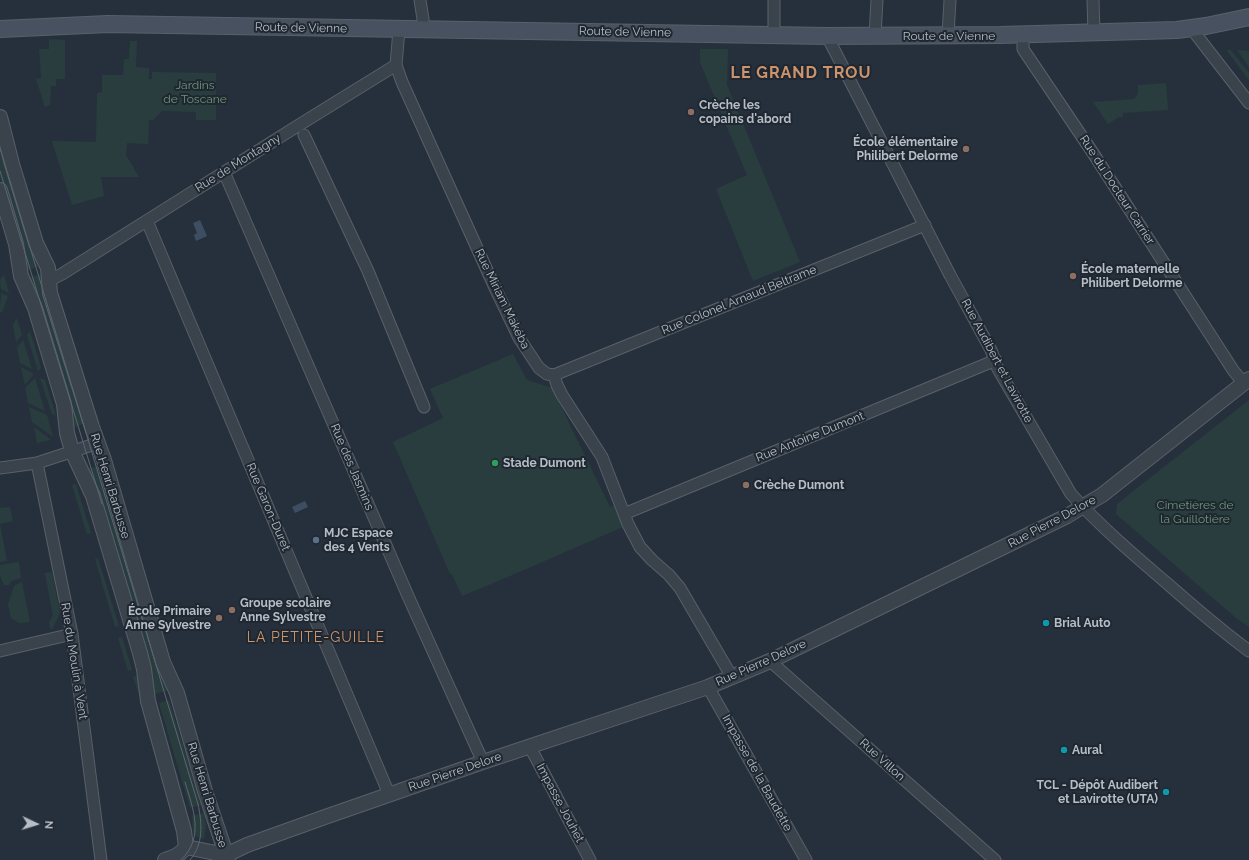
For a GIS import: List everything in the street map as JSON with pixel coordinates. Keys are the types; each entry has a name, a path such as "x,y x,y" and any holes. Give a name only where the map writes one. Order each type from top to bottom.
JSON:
{"main road":[{"name":"Route de Vienne","path":"0,29 108,24 827,36 1023,35 1155,31 1192,28 1249,17"}],"street":[{"path":"420,0 423,30"},
{"path":"774,0 774,35"},
{"path":"875,36 877,0"},
{"path":"948,35 950,0"},
{"path":"1093,0 1094,33"},
{"path":"1192,28 1249,103"},
{"path":"396,65 398,30"},
{"name":"Rue du Docteur Carrier","path":"1023,35 1023,49 1093,153 1233,370 1246,382"},
{"name":"Rue Audibert et Lavirotte","path":"827,36 996,360 998,369 1071,494 1127,549 1211,622 1249,651"},
{"name":"Rue de Montagny","path":"50,280 62,274 396,65"},
{"name":"Rue Miriam Makéba","path":"396,65 496,290 519,338 539,368 547,374 554,375"},
{"name":"Rue Henri Barbusse","path":"0,117 36,243 48,268 50,293 106,466 162,662 177,693 224,858"},
{"path":"304,135 368,271 424,408"},
{"name":"Rue des Jasmins","path":"224,172 408,596 483,762"},
{"name":"Rue Henri Barbusse","path":"0,190 16,244 21,276 35,308 64,404 72,451 93,496 140,653 144,669 148,701 183,826 186,847"},
{"name":"Rue Garon-Duret","path":"147,221 389,794"},
{"name":"Rue Colonel Arnaud Beltrame","path":"554,375 925,225"},
{"name":"Rue Antoine Dumont","path":"624,514 996,360"},
{"path":"554,375 556,385 602,457 624,514 640,547 669,575 680,588 732,677"},
{"name":"Rue Pierre Delore","path":"224,858 247,845 389,794 708,687 770,661 1043,529 1083,507 1102,495 1246,382"},
{"path":"0,468 37,463 98,442"},
{"name":"Rue du Moulin à Vent","path":"37,463 72,634 101,860"},
{"path":"0,651 72,634"},
{"name":"Rue Villon","path":"770,661 995,860"},
{"name":"Impasse de la Baudette","path":"708,687 806,860"},
{"name":"Impasse Jouhet","path":"530,747 590,860"},
{"path":"186,847 224,858"},
{"path":"165,860 181,853 186,847"},
{"path":"186,847 197,860"}],"green space":[{"path":"49,39 65,40 65,79 56,79 56,86 51,86 50,105 45,107 36,79 41,78 39,49 49,49"},
{"name":"Jardins de Toscane","path":"130,41 137,41 136,67 149,68 149,79 152,79 152,72 216,73 216,120 196,120 196,112 162,111 153,120 149,120 148,144 127,143 126,155 139,177 101,177 104,196 72,205 52,141 96,142 97,93 102,92 102,75 123,75 124,59 129,59"},
{"path":"700,49 728,49 727,85 800,262 753,281 716,189 747,175 700,62"},
{"path":"1230,49 1249,73 1249,80 1227,51"},
{"path":"1237,50 1249,51 1249,67"},
{"path":"1166,83 1168,110 1123,113 1123,117 1119,117 1108,124 1093,102 1134,99 1138,94 1138,85"},
{"path":"0,139 42,265 25,271 0,178"},
{"path":"44,273 86,423 72,428 27,278"},
{"path":"4,275 9,293 1,289 0,280"},
{"path":"1,293 8,296 2,312 0,312"},
{"path":"16,319 22,335 16,342 13,325"},
{"path":"30,331 41,368 38,371 27,335"},
{"path":"23,340 32,369 20,363 17,348"},
{"name":"Stade Dumont","path":"513,354 527,380 552,388 610,507 615,505 623,527 462,596 452,574 450,574 393,442 443,418 430,389"},
{"path":"21,367 34,374 25,385"},
{"path":"35,378 45,411 28,403 25,388"},
{"path":"40,378 45,380 56,416 52,414"},
{"name":"Cimetières de la Guillotière","path":"1249,400 1249,627 1236,618 1116,514 1117,504"},
{"path":"29,407 47,415 53,437 32,422"},
{"path":"34,427 51,440 37,443"},
{"path":"101,465 171,689 152,695 86,470"},
{"path":"76,484 91,533 87,534 72,485"},
{"path":"10,507 13,521 0,524 0,508"},
{"path":"0,524 7,561 0,562"},
{"path":"98,558 119,626 115,627 95,559"},
{"path":"19,562 21,578 11,581 9,585 4,585 0,576 0,565"},
{"path":"52,572 60,613 52,630 49,622 53,616 45,573"},
{"path":"22,582 30,622 19,623 11,618 8,605 14,586"},
{"path":"122,637 132,670 128,671 118,638"},
{"path":"139,676 143,698 140,698 133,677"},
{"path":"169,700 201,805 190,808 159,703"},
{"path":"204,813 206,826 204,839 197,837 193,833 192,816"}],"water":[{"path":"200,220 207,236 196,241 194,235 197,233 193,223"},
{"path":"305,501 308,507 295,513 292,507"}],"tram line":[{"path":"0,148 198,804 201,833 198,847 190,860"},
{"path":"0,171 102,504"},
{"path":"181,860 193,842 195,832 194,812 185,782"}],"place":[{"name":"Crèche les copains d'abord","path":"691,112"},
{"name":"École élémentaire Philibert Delorme","path":"966,149"},
{"name":"École maternelle Philibert Delorme","path":"1073,276"},
{"name":"Stade Dumont","path":"495,463"},
{"name":"Crèche Dumont","path":"746,485"},
{"name":"MJC Espace des 4 Vents","path":"316,540"},
{"name":"Groupe scolaire Anne Sylvestre","path":"232,610"},
{"name":"École Primaire Anne Sylvestre","path":"219,618"},
{"name":"Brial Auto","path":"1046,623"},
{"name":"Aural","path":"1064,750"},
{"name":"TCL - Dépôt Audibert et Lavirotte (UTA)","path":"1166,792"}],"district":[{"name":"LE GRAND TROU","path":"801,73"},
{"name":"LA PETITE-GUILLE","path":"316,638"}]}
